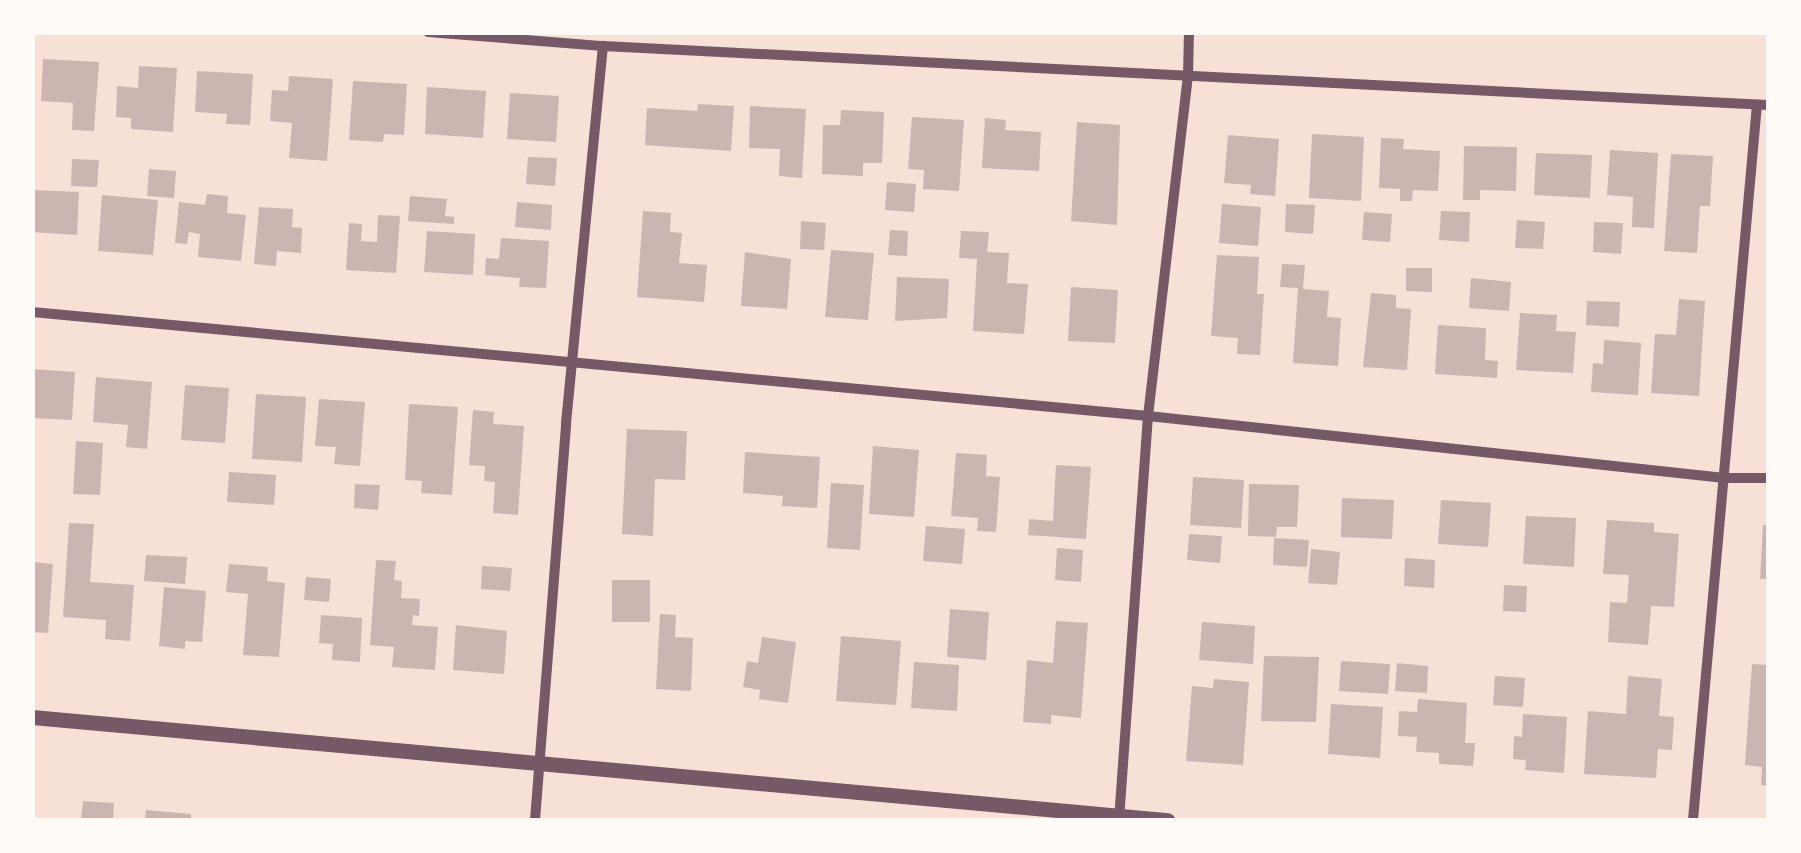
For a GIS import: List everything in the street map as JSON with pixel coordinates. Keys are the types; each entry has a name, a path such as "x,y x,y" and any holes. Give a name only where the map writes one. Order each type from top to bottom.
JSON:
{"street":[{"path":"428,32 604,46 1763,105 1693,820"},
{"path":"1119,818 1148,416 1188,76 1189,32"},
{"path":"535,820 573,359 604,46"},
{"path":"32,312 573,359 1726,478 1768,478"},
{"path":"32,716 1166,820"}],"building":[{"path":"43,59 99,62 94,131 72,130 73,103 41,101"},
{"path":"139,66 177,68 173,132 131,129 131,118 116,117 117,86 138,88"},
{"path":"197,71 253,74 250,125 226,124 227,114 195,112"},
{"path":"289,76 333,79 327,161 289,158 292,123 270,121 272,90 288,91"},
{"path":"353,81 407,84 404,135 384,134 383,142 349,140"},
{"path":"427,87 486,91 483,138 425,134"},
{"path":"510,93 559,96 556,142 507,139"},
{"path":"698,104 734,106 731,151 645,145 647,108 697,111"},
{"path":"750,106 806,109 802,178 779,176 780,149 749,148"},
{"path":"841,110 884,112 882,163 863,163 863,176 822,174 823,125 840,125"},
{"path":"912,117 964,120 959,191 923,189 924,170 908,169"},
{"path":"985,118 1006,120 1005,130 1041,132 1039,171 982,168"},
{"path":"1077,122 1120,125 1117,225 1071,221"},
{"path":"1312,134 1364,137 1361,201 1309,198"},
{"path":"1228,135 1279,139 1275,196 1250,194 1251,185 1224,183"},
{"path":"1381,138 1404,139 1403,149 1440,151 1438,191 1413,190 1412,201 1400,201 1400,189 1379,188"},
{"path":"1464,146 1517,147 1516,191 1480,190 1480,200 1463,200"},
{"path":"1610,150 1658,153 1654,228 1632,227 1633,197 1607,195"},
{"path":"1536,153 1592,155 1590,198 1534,195"},
{"path":"1671,154 1713,156 1710,206 1700,206 1697,253 1664,251"},
{"path":"528,157 557,158 555,186 526,184"},
{"path":"72,159 99,160 97,187 71,186"},
{"path":"149,169 176,171 174,198 147,196"},
{"path":"887,182 916,184 914,212 885,210"},
{"path":"32,190 79,192 77,235 32,232"},
{"path":"207,194 228,196 227,213 246,215 241,261 198,257 200,234 189,232 187,244 175,243 179,202 205,205"},
{"path":"102,195 158,200 153,255 98,251"},
{"path":"410,196 447,199 445,216 454,217 454,224 408,221"},
{"path":"517,202 552,205 551,230 515,227"},
{"path":"1222,204 1261,207 1258,246 1219,243"},
{"path":"1286,204 1315,205 1313,234 1285,232"},
{"path":"259,207 293,209 292,227 302,228 301,253 277,251 276,266 254,264"},
{"path":"643,211 671,213 670,232 682,233 679,263 707,265 704,302 637,297"},
{"path":"1441,211 1470,212 1469,242 1439,240"},
{"path":"1364,212 1392,214 1390,242 1362,240"},
{"path":"378,215 400,216 396,273 346,270 349,223 362,224 361,241 377,242"},
{"path":"1517,220 1545,222 1543,249 1515,248"},
{"path":"801,221 826,223 824,250 800,249"},
{"path":"1594,222 1623,223 1621,254 1593,252"},
{"path":"890,230 908,231 907,256 888,255"},
{"path":"427,231 475,234 473,275 424,272"},
{"path":"961,231 989,232 987,252 1009,253 1007,283 1028,284 1024,334 973,331 977,259 959,258"},
{"path":"501,238 549,241 546,288 519,287 520,278 485,275 486,258 499,259"},
{"path":"831,250 874,253 868,320 825,317"},
{"path":"745,252 791,259 787,309 741,306"},
{"path":"1217,255 1259,257 1257,294 1264,294 1260,355 1237,354 1238,338 1211,336"},
{"path":"1282,264 1305,265 1303,289 1329,291 1327,317 1341,318 1338,366 1293,363 1298,288 1280,287"},
{"path":"1406,268 1432,268 1432,292 1406,291"},
{"path":"897,277 949,279 947,318 895,321"},
{"path":"1471,278 1511,282 1509,311 1469,308"},
{"path":"1071,287 1118,290 1115,343 1068,341"},
{"path":"1371,293 1396,295 1396,308 1411,309 1407,370 1363,367"},
{"path":"1679,299 1705,301 1699,396 1651,393 1655,334 1676,335"},
{"path":"1587,301 1620,302 1619,327 1586,325"},
{"path":"1520,313 1557,315 1556,331 1576,332 1573,373 1516,370"},
{"path":"1438,325 1486,328 1485,360 1498,361 1497,378 1435,374"},
{"path":"1604,340 1641,343 1638,395 1591,392 1593,363 1603,364"},
{"path":"32,369 75,372 72,420 32,418"},
{"path":"96,377 152,382 147,449 126,447 128,425 93,422"},
{"path":"185,385 229,388 225,443 181,440"},
{"path":"256,394 306,397 302,462 252,459"},
{"path":"319,399 365,402 360,466 334,464 336,447 315,446"},
{"path":"409,404 458,407 452,495 421,493 422,481 405,480"},
{"path":"473,410 494,412 493,424 524,426 518,515 493,513 495,482 484,481 485,466 469,465"},
{"path":"627,429 687,431 685,480 655,479 653,536 622,534"},
{"path":"76,441 103,443 100,495 73,494"},
{"path":"873,446 919,450 914,517 869,514"},
{"path":"745,452 820,457 817,508 782,506 783,496 743,493"},
{"path":"956,453 987,455 986,476 1000,477 996,532 977,531 978,518 951,516"},
{"path":"1056,465 1091,467 1086,539 1028,535 1029,519 1053,521"},
{"path":"229,472 276,475 274,505 227,502"},
{"path":"1193,477 1244,480 1241,528 1190,525"},
{"path":"831,483 864,485 860,550 827,548"},
{"path":"355,484 380,485 378,510 354,508"},
{"path":"1249,484 1299,485 1297,527 1277,527 1276,537 1248,536"},
{"path":"1342,498 1394,500 1392,539 1341,537"},
{"path":"1441,500 1491,503 1488,547 1438,544"},
{"path":"1526,516 1576,518 1574,567 1523,564"},
{"path":"1607,520 1654,523 1654,532 1679,534 1674,607 1651,606 1648,645 1608,642 1610,602 1627,603 1629,575 1603,574"},
{"path":"69,523 94,524 90,582 134,585 130,641 105,639 106,620 63,617"},
{"path":"1763,525 1768,525 1768,579 1760,579"},
{"path":"926,526 965,529 962,564 923,561"},
{"path":"1189,534 1222,536 1220,563 1187,560"},
{"path":"1274,538 1309,540 1307,567 1273,565"},
{"path":"1057,548 1083,550 1081,582 1055,580"},
{"path":"1311,549 1340,552 1337,585 1308,583"},
{"path":"146,555 187,557 185,584 144,581"},
{"path":"1405,558 1435,560 1434,588 1404,586"},
{"path":"376,560 396,561 394,580 402,581 401,598 420,599 419,616 413,615 412,625 438,627 435,670 392,667 394,647 370,645"},
{"path":"32,562 53,564 48,633 32,632"},
{"path":"229,564 268,567 267,581 285,583 279,657 243,655 248,594 226,592"},
{"path":"482,566 512,568 510,591 481,589"},
{"path":"306,577 331,579 329,602 304,600"},
{"path":"612,580 650,580 650,622 612,622"},
{"path":"1504,585 1527,586 1526,612 1503,611"},
{"path":"164,587 206,591 202,642 185,641 185,649 159,646"},
{"path":"950,609 989,612 986,660 947,657"},
{"path":"660,614 676,615 675,637 693,638 691,691 656,689"},
{"path":"321,615 362,618 360,662 332,660 333,644 319,643"},
{"path":"1056,621 1088,623 1081,718 1051,715 1051,724 1023,722 1027,660 1053,663"},
{"path":"1202,622 1255,626 1253,664 1199,660"},
{"path":"456,625 507,631 504,674 453,670"},
{"path":"841,636 901,641 896,705 836,701"},
{"path":"762,637 796,642 788,703 759,699 760,690 743,687 747,661 758,663"},
{"path":"1264,656 1319,657 1316,722 1261,721"},
{"path":"1341,661 1390,664 1388,694 1339,691"},
{"path":"914,662 959,665 957,711 911,708"},
{"path":"1397,663 1428,666 1427,693 1395,691"},
{"path":"1752,664 1768,665 1768,786 1761,785 1762,767 1745,765"},
{"path":"1495,676 1525,678 1523,707 1493,705"},
{"path":"1628,676 1662,679 1659,716 1674,717 1672,750 1658,749 1656,778 1584,774 1588,711 1626,714"},
{"path":"1214,679 1249,682 1243,765 1186,761 1192,686 1213,688"},
{"path":"1418,699 1467,703 1465,743 1475,743 1473,766 1439,764 1439,753 1416,752 1417,737 1398,736 1399,711 1417,712"},
{"path":"1331,704 1383,707 1380,758 1328,754"},
{"path":"1523,714 1567,717 1564,773 1525,770 1526,760 1513,759 1514,736 1522,737"},
{"path":"83,801 114,803 113,820 81,820"},
{"path":"146,810 191,814 191,820 145,820"}]}
